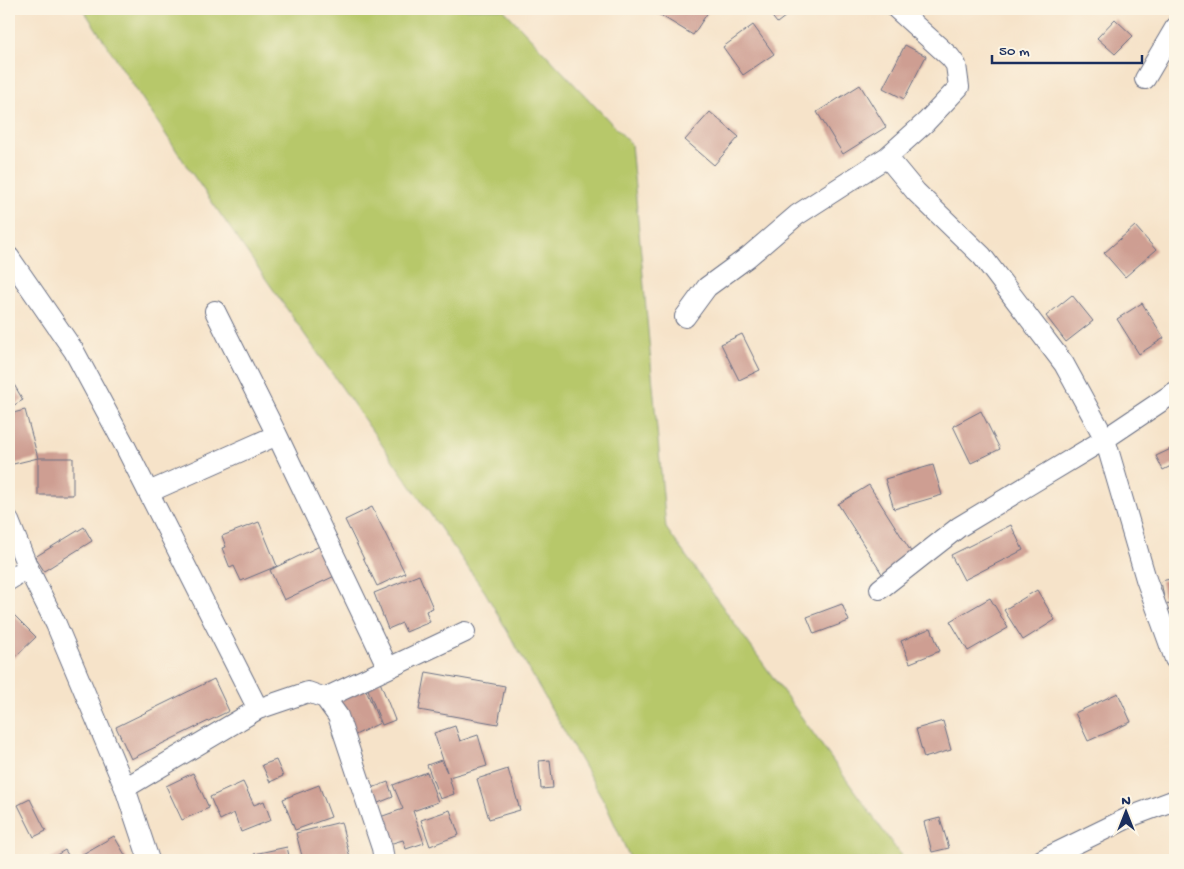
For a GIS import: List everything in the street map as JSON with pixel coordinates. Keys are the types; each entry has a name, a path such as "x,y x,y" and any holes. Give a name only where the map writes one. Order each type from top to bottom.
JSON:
{"street":[{"path":"685,317 707,287 748,257 797,215 887,157 926,122 959,87 956,65 950,56 897,9"},
{"path":"1146,79 1175,28"},
{"path":"887,157 916,192 982,256 1064,364 1105,439 1146,579 1175,659"},
{"path":"10,261 38,298 74,352 149,492 258,709"},
{"path":"214,311 277,435 388,668"},
{"path":"880,589 958,527 1105,439 1175,392"},
{"path":"149,492 277,435"},
{"path":"9,520 28,568 56,624 125,788 149,860"},
{"path":"9,580 28,568"},
{"path":"325,698 465,632"},
{"path":"125,788 258,709 308,692 325,698 338,716 382,848 384,860"},
{"path":"1042,860 1132,816 1175,800"}],"green space":[{"path":"83,9 503,9 631,144 666,528 904,860 631,860 605,803 485,592 186,165"}],"building":[{"path":"650,9 710,9 693,35"},
{"path":"766,9 795,9 777,23"},
{"path":"1115,19 1133,36 1115,54 1097,38"},
{"path":"753,25 774,54 743,75 723,47"},
{"path":"905,45 926,56 904,99 883,88"},
{"path":"860,85 886,127 843,154 817,112"},
{"path":"710,112 739,137 714,165 685,140"},
{"path":"1135,226 1156,250 1125,277 1104,253"},
{"path":"1072,295 1093,321 1066,342 1046,316"},
{"path":"1142,303 1164,338 1139,354 1117,319"},
{"path":"742,334 760,370 739,380 721,344"},
{"path":"9,376 23,400 9,408"},
{"path":"25,410 38,458 9,465 9,414"},
{"path":"981,411 1000,449 971,463 953,426"},
{"path":"1175,447 1175,464 1163,470 1156,456"},
{"path":"38,458 73,458 73,495 38,495"},
{"path":"933,465 942,495 894,509 885,479"},
{"path":"869,485 915,558 884,577 838,504"},
{"path":"372,507 405,573 377,586 345,520"},
{"path":"259,522 277,566 241,581 234,566 230,568 222,548 226,547 222,536"},
{"path":"1011,525 1023,550 964,580 951,555"},
{"path":"84,527 92,541 44,571 35,557"},
{"path":"326,543 341,573 284,600 270,570"},
{"path":"419,575 433,608 426,611 430,622 406,632 402,623 388,629 374,593"},
{"path":"1175,578 1175,605 1165,604 1161,581"},
{"path":"1037,590 1055,620 1023,640 1004,610"},
{"path":"990,598 1008,628 968,651 950,621"},
{"path":"842,604 849,621 814,634 807,617"},
{"path":"13,614 36,637 14,658 9,653 9,617"},
{"path":"931,628 940,651 910,663 901,641"},
{"path":"426,672 505,686 498,724 419,710"},
{"path":"214,679 229,711 131,759 116,727"},
{"path":"380,682 395,720 382,725 367,687"},
{"path":"365,688 380,723 349,738 333,702"},
{"path":"1118,693 1131,722 1088,741 1075,713"},
{"path":"943,721 951,750 924,758 916,729"},
{"path":"455,726 460,741 478,735 487,766 449,777 454,794 440,799 427,765 441,760 447,772 434,733"},
{"path":"276,760 283,776 270,782 262,765"},
{"path":"550,760 553,788 541,789 539,761"},
{"path":"508,769 520,810 489,819 477,779"},
{"path":"427,772 438,802 413,811 424,843 406,849 403,840 389,844 380,817 403,809 393,785"},
{"path":"193,773 209,808 182,820 166,786"},
{"path":"243,782 254,805 264,801 271,820 241,832 234,813 220,820 210,797"},
{"path":"388,782 393,797 378,803 372,788"},
{"path":"319,785 331,817 295,830 283,799"},
{"path":"30,799 46,831 34,837 18,805"},
{"path":"450,810 459,835 430,846 421,820"},
{"path":"940,818 949,848 932,852 924,822"},
{"path":"341,822 350,858 339,860 303,860 296,833"},
{"path":"114,836 128,860 84,860 81,855"},
{"path":"287,847 290,860 255,860 254,854"},
{"path":"65,850 71,860 48,860"}]}
